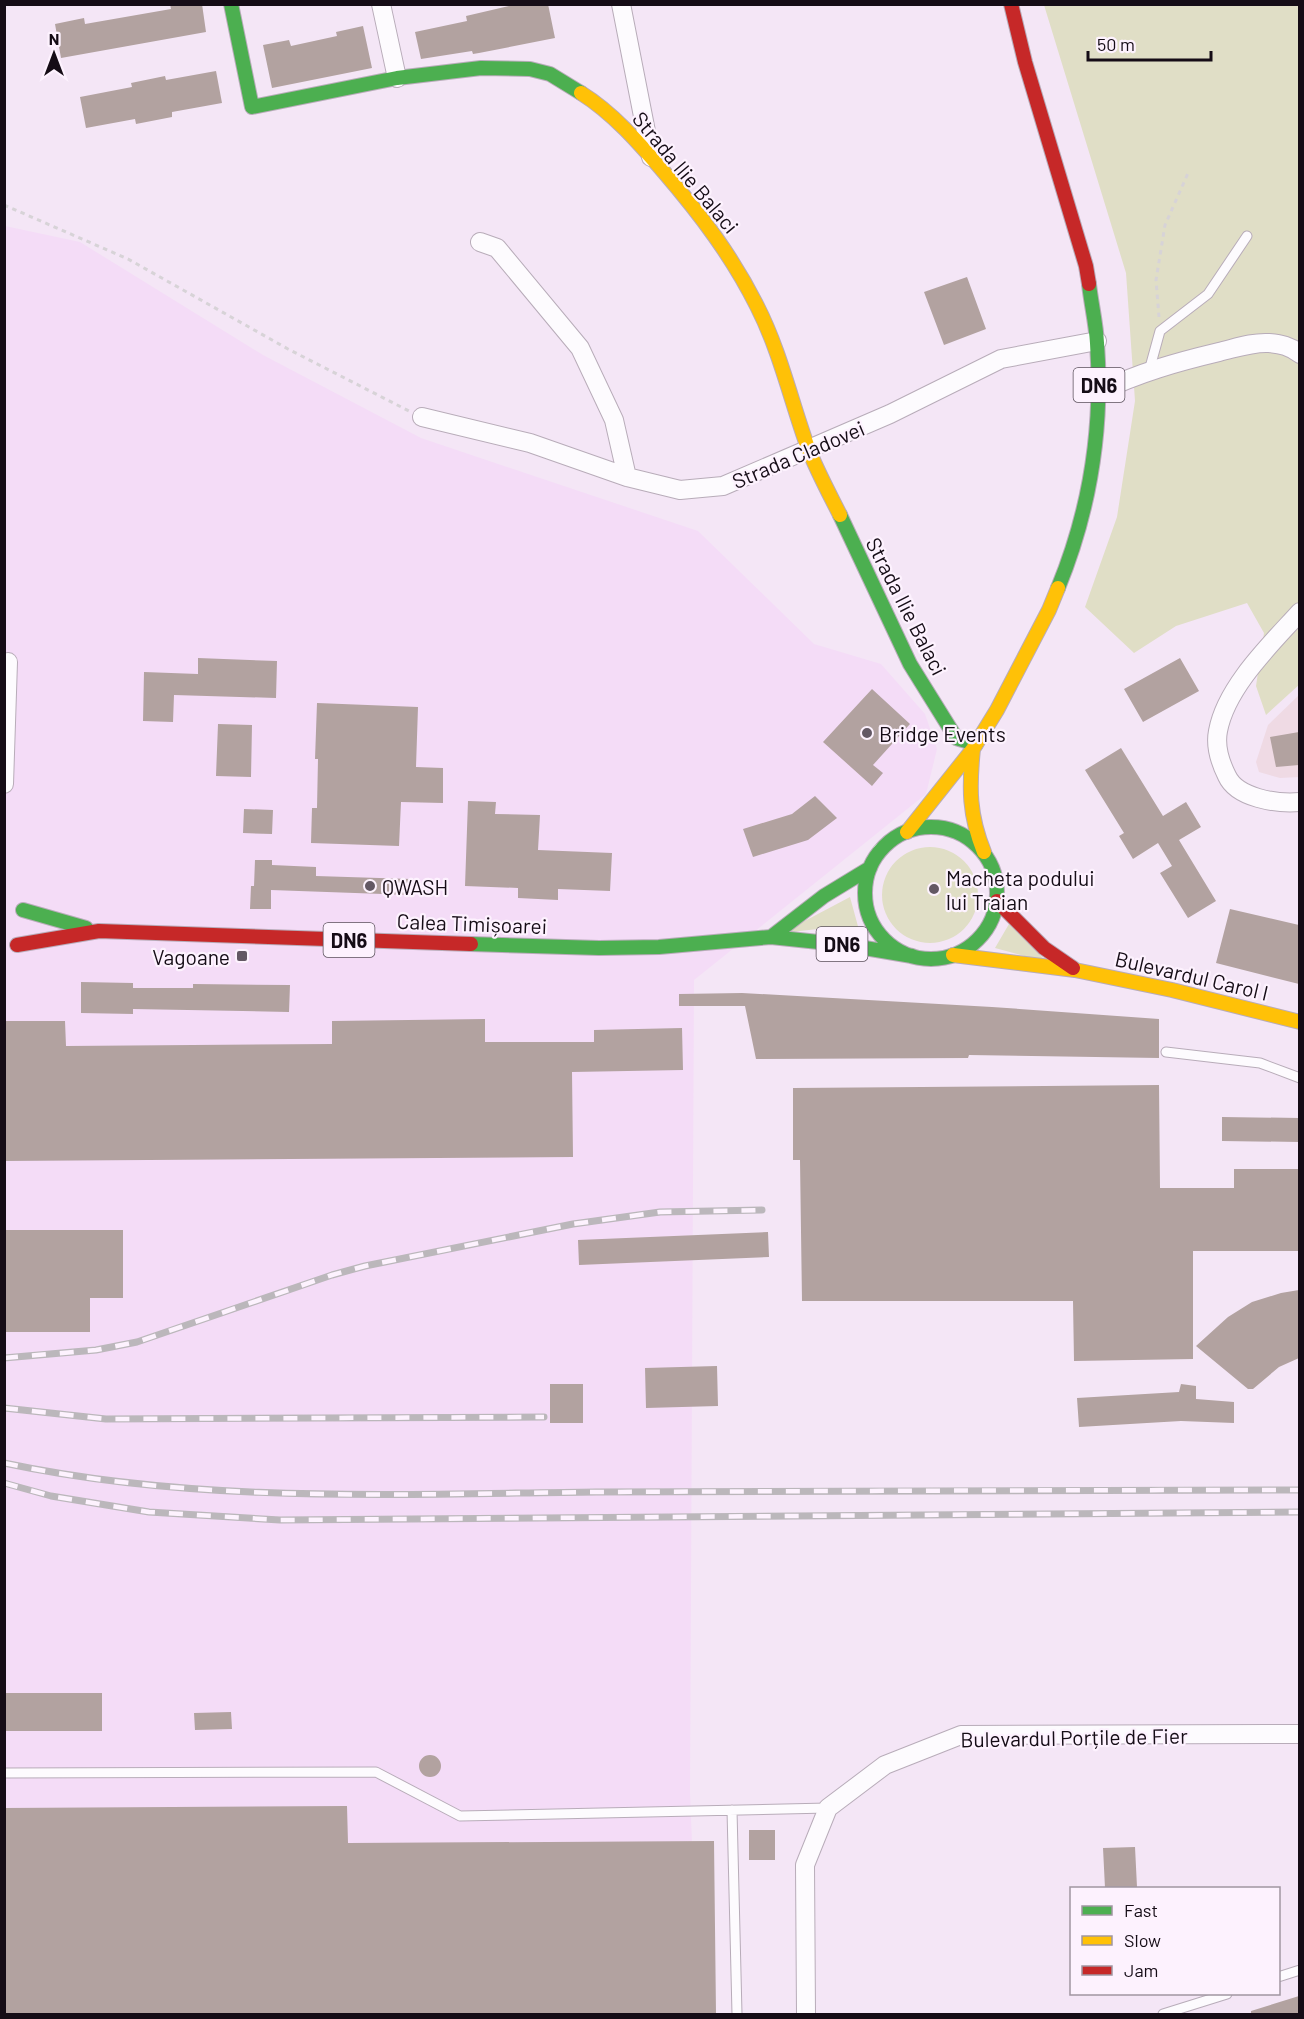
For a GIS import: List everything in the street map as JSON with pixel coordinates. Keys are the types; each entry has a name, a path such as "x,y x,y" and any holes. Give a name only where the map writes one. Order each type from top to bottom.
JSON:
{"main road":[{"name":"Strada Ilie Balaci","path":"231,4 252,107 397,78 481,68 530,69 550,74 587,97 613,118 651,157 703,219 731,259 758,308 790,390 809,450 910,664 956,738 975,746"},
{"name":"DN6","path":"771,937 869,862 901,832 975,746 997,710 1049,610 1071,556 1087,500 1096,442 1099,392 1097,341 1086,266 1025,62 1011,4"},
{"name":"DN6","path":"869,862 865,889 867,911 877,931 892,946 912,956 932,959 953,956 969,947 983,934 992,919 997,901 997,885 993,868 974,827 970,810 969,788 975,746"},
{"name":"DN6","path":"901,832 924,827 941,828 965,837 985,854"},
{"name":"DN6","path":"10,899 23,910 26,928 11,947"},
{"name":"Bulevardul Carol I","path":"997,901 1044,948 1075,970"},
{"name":"Calea Timișoarei","path":"23,910 99,931"},
{"name":"Calea Timișoarei","path":"11,947 99,931 599,948 659,947 771,937 847,945 912,956"},
{"name":"Bulevardul Carol I","path":"953,956 1075,970 1172,990 1299,1022"}],"street":[{"path":"381,4 397,78"},
{"path":"621,4 651,157"},
{"path":"480,242 497,248 580,348 614,420 627,477"},
{"name":"Strada Cladovei","path":"422,417 530,443 627,477 680,490 723,486 890,414 1001,359 1097,341"},
{"path":"1099,392 1149,370 1247,345 1268,343 1291,347 1299,354"},
{"path":"1299,612 1257,659 1240,683 1225,712 1218,732 1220,761 1230,783 1250,796 1299,802"},
{"path":"4,784 8,662"},
{"name":"Bulevardul Porțile de Fier","path":"828,1808 885,1765 961,1735 1299,1734"},
{"path":"806,2014 805,1865 828,1808"}],"lane":[{"path":"1149,370 1160,331 1208,294 1247,237"},
{"path":"1166,1052 1260,1063 1299,1078"},
{"path":"4,1773 376,1772 460,1816 828,1808"},
{"path":"732,1810 736,2014"},
{"path":"1280,1976 1299,1970"},
{"path":"1163,2014 1224,1995"}],"path":[{"path":"1160,331 1156,280 1165,225 1189,171"},
{"path":"4,205 128,259 288,349 422,417"},
{"path":"869,862 881,841 901,832"}],"shaded area":[{"path":"1044,5 1299,5 1300,684 1266,715 1256,686 1264,633 1247,603 1176,626 1134,653 1085,607 1117,517 1135,401 1126,273"},
{"path":"5,226 80,242 263,355 421,438 698,531 814,644 881,664 925,714 937,749 926,794 694,980 690,1793 699,2014 5,2014"},
{"path":"1299,695 1299,777 1280,778 1259,772 1256,762 1268,725"},
{"path":"930,847 948,851 964,861 974,877 978,895 974,913 964,929 948,939 930,943 912,939 896,929 886,913 882,895 886,877 896,861 912,851"},
{"path":"850,897 859,930 827,928 782,933"},
{"path":"1009,924 1047,962 995,948"}],"building":[{"path":"170,4 202,4 206,32 61,58 55,24 84,18 85,24 171,9"},
{"path":"518,4 548,4 555,38 473,54 472,51 421,59 415,32 467,21 466,16"},
{"path":"363,26 372,68 272,88 263,45 289,40 291,46 337,36 336,32"},
{"path":"216,71 222,103 172,112 172,117 136,124 135,119 86,128 80,97 132,87 131,83 165,76 166,80"},
{"path":"967,277 986,329 944,345 924,292"},
{"path":"198,658 277,661 276,698 174,695 173,722 143,721 144,672 198,674"},
{"path":"1180,658 1199,691 1143,722 1124,689"},
{"name":"Bridge Events","path":"872,689 910,724 873,765 883,773 872,786 823,742"},
{"path":"317,703 418,707 416,767 443,768 443,803 401,802 399,846 311,843 312,808 317,808 318,759 315,759"},
{"path":"218,724 252,725 251,777 216,776"},
{"path":"1299,732 1299,765 1276,767 1270,737"},
{"path":"1121,748 1163,816 1186,802 1201,827 1179,840 1216,901 1188,918 1160,873 1172,866 1158,843 1133,859 1119,836 1124,833 1085,770"},
{"path":"815,796 837,818 808,840 753,857 743,829 792,814"},
{"path":"468,801 496,802 495,814 540,815 538,850 612,853 610,891 558,889 558,900 518,898 518,888 465,886"},
{"path":"244,809 273,810 272,834 243,833"},
{"path":"255,860 272,860 272,865 316,867 316,876 411,879 411,895 271,890 271,909 250,909"},
{"path":"1230,909 1299,925 1299,984 1216,963"},
{"path":"81,982 133,983 133,988 193,988 193,984 290,985 289,1012 133,1009 133,1014 81,1013"},
{"path":"742,993 1159,1019 1159,1058 969,1055 968,1058 756,1059 745,1006 679,1006 679,994"},
{"path":"485,1019 485,1042 594,1042 594,1030 682,1028 683,1070 572,1072 573,1157 4,1161 4,1021 65,1021 66,1046 332,1044 332,1021"},
{"path":"1159,1085 1160,1188 1234,1188 1234,1169 1299,1169 1299,1251 1193,1251 1193,1359 1074,1361 1073,1301 802,1301 800,1160 793,1160 793,1088"},
{"path":"1222,1117 1299,1118 1299,1142 1222,1141"},
{"path":"4,1230 123,1230 123,1298 90,1298 90,1332 4,1332"},
{"path":"768,1232 769,1257 579,1265 578,1240"},
{"path":"1299,1290 1299,1358 1279,1367 1253,1389 1248,1389 1196,1346 1228,1317 1252,1302"},
{"path":"717,1366 718,1406 646,1408 645,1368"},
{"path":"550,1384 583,1384 583,1423 550,1423"},
{"path":"1181,1384 1196,1386 1196,1399 1234,1402 1234,1423 1181,1421 1079,1427 1077,1398 1179,1392"},
{"path":"4,1693 102,1693 102,1731 4,1731"},
{"path":"231,1712 232,1729 195,1730 194,1713"},
{"path":"430,1755 438,1758 441,1766 438,1774 430,1777 422,1774 419,1766 422,1758"},
{"path":"347,1806 348,1843 714,1841 716,2014 4,2014 4,1808"},
{"path":"749,1830 775,1830 775,1860 749,1860"},
{"path":"1135,1847 1137,1887 1105,1887 1103,1848"},
{"path":"1299,1996 1299,2014 1251,2014 1251,2011"}],"railway":[{"path":"4,1358 96,1350 137,1342 332,1275 365,1266 573,1224 660,1212 762,1210"},
{"path":"4,1408 106,1419 544,1417"},
{"path":"4,1463 77,1476 151,1485 299,1494 1300,1490"},
{"path":"4,1483 51,1496 149,1512 280,1520 1300,1512"}],"traffic: fast":[{"path":"231,4 252,107 397,78 481,68 530,69 550,74 581,93"},
{"path":"1058,588 1069,559 1086,498 1096,437 1097,343 1089,284"},
{"path":"840,515 910,664 956,738 976,744"},
{"path":"931,827 956,832 968,838 986,856 992,868 997,893 992,918 986,930 968,948 956,954 931,959 906,954 894,948 876,930 870,918 865,893 870,868 876,856 894,838 906,832 931,827"},
{"path":"771,937 824,896 870,868"},
{"path":"23,910 86,928"},
{"path":"471,944 599,948 659,947 771,937 847,945 912,956"}],"traffic: slow":[{"path":"581,93 615,119 655,161 703,220 737,270 765,323 779,358 808,448 840,515"},
{"path":"907,832 973,749 997,710 1058,588"},
{"path":"973,749 971,801 975,826 984,852"},
{"path":"953,955 1075,970 1172,990 1300,1022"}],"traffic: jam":[{"path":"1011,4 1025,62 1086,266 1089,284"},
{"path":"997,901 1044,948 1073,968"},
{"path":"17,945 99,931 471,944"}],"place":[{"name":"Bridge Events","path":"867,733"},
{"name":"QWASH","path":"370,886"},
{"name":"Macheta podului lui Traian","path":"934,889"},
{"name":"Vagoane","path":"242,956"}]}
